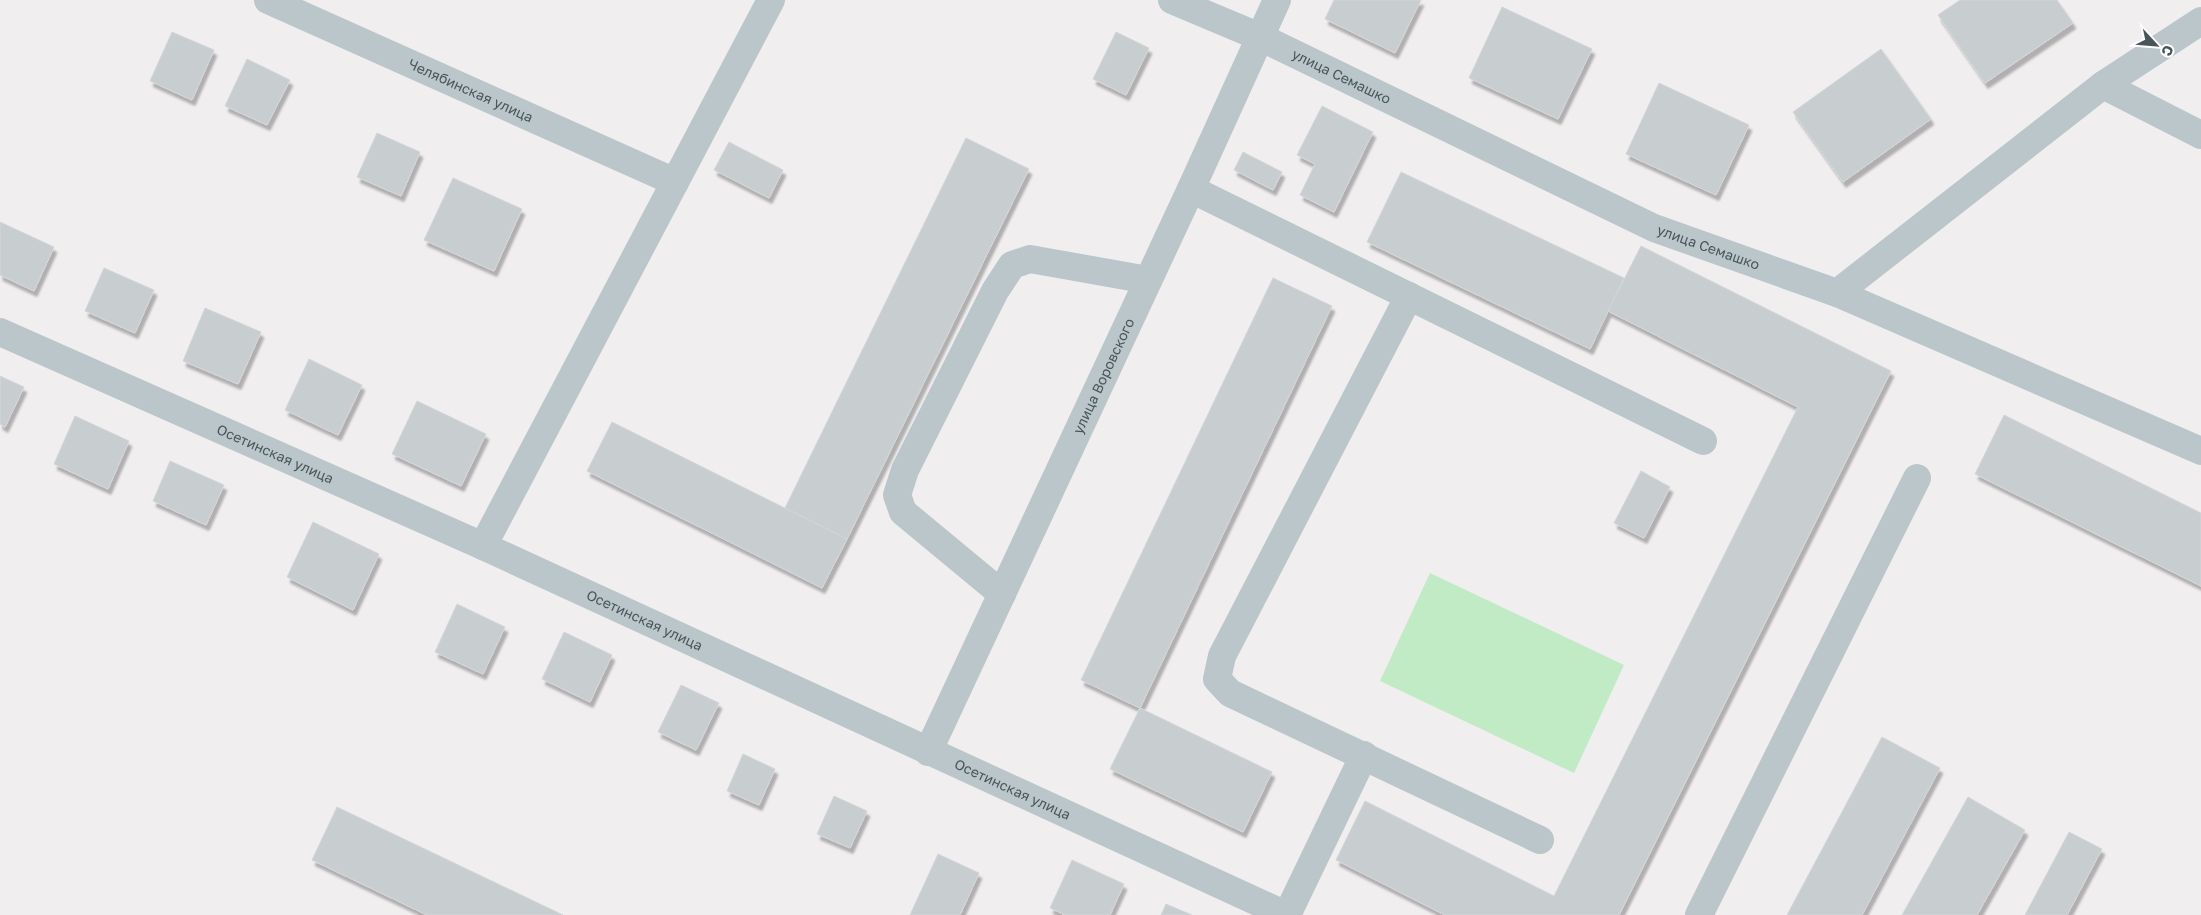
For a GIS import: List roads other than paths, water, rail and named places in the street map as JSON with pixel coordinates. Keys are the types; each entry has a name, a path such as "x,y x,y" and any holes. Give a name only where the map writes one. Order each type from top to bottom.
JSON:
{"street":[{"name":"Челябинская улица","path":"268,0 675,182"},
{"path":"483,546 771,0"},
{"name":"улица Семашко","path":"1172,0 1260,37 1654,228 1836,293 2201,451"},
{"name":"улица Воровского","path":"928,752 1191,189 1277,0"},
{"path":"1836,293 2103,86 2201,21"},
{"path":"2103,86 2201,135"},
{"path":"1191,189 1704,441"},
{"path":"1002,594 903,512 896,495 905,470 995,290 1012,266 1030,259 1148,280"},
{"path":"1409,296 1222,656 1217,679 1230,693 1540,840"},
{"name":"Осетинская улица","path":"0,332 483,546 1286,915"},
{"path":"1698,915 1917,478"},
{"path":"1286,915 1364,755"}]}
